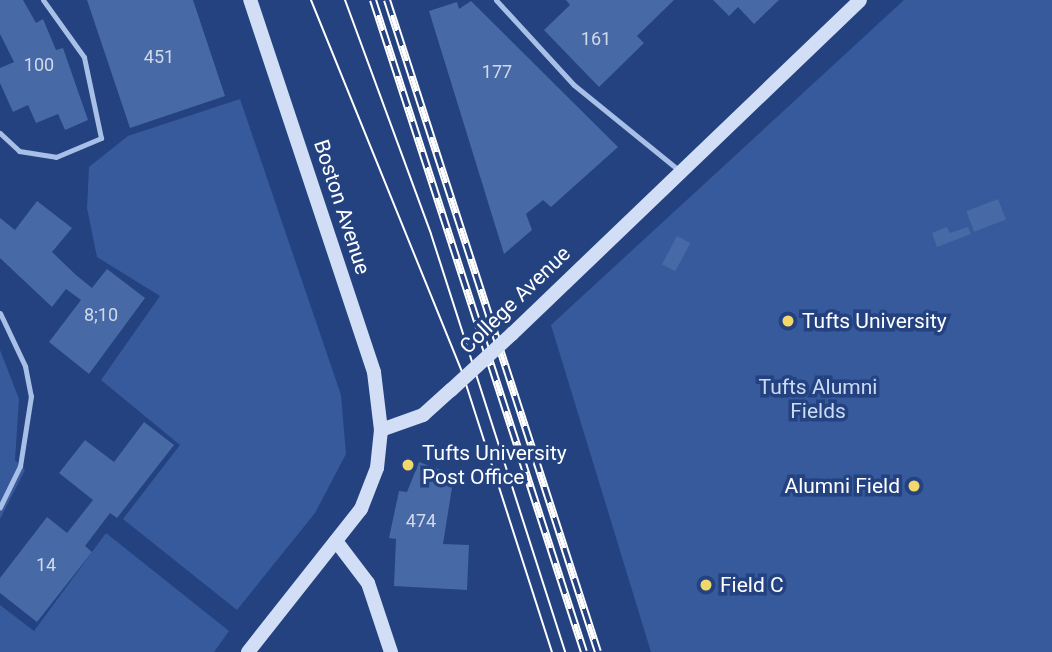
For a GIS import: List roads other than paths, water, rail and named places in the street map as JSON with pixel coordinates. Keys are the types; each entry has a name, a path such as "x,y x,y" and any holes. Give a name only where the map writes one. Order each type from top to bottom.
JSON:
{"street":[{"name":"Boston Avenue","path":"250,0 374,372 380,430"},
{"name":"College Avenue","path":"380,430 423,415 451,390 860,0"},
{"path":"248,652 336,541 372,487 380,430"},
{"path":"336,541 368,583 391,652"}],"lane":[{"path":"0,133 19,151 56,157 101,138 84,57 43,0"},
{"path":"496,0 574,85 680,171"},
{"path":"0,313 25,366 31,396 20,466 0,507"}],"tram line":[{"path":"311,0 463,375 552,652"},
{"path":"345,0 431,234 565,652"}],"railway":[{"path":"373,0 584,652"},
{"path":"387,0 598,652"}],"place":[{"name":"Tufts University","path":"788,321"},
{"name":"Tufts University Post Office","path":"408,465"},
{"name":"Alumni Field","path":"914,486"},
{"name":"Field C","path":"706,585"}],"park label":[{"name":"Tufts Alumni Fields","path":"818,399"}]}
